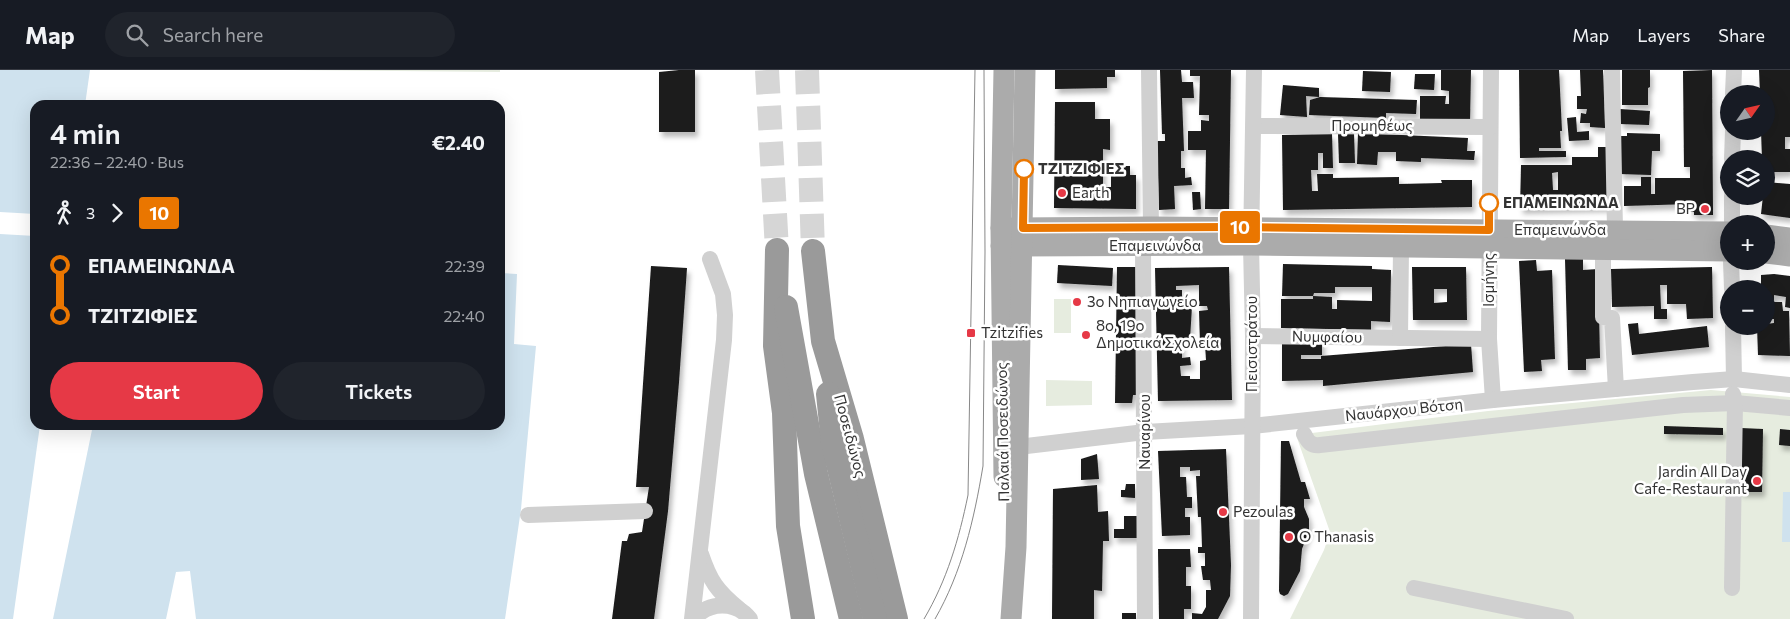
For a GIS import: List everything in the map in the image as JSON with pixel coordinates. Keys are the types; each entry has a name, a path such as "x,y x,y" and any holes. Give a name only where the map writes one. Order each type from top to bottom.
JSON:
{"highway":[{"name":"Ποσειδώνος","path":"813,251 823,341 852,439 896,619"},
{"path":"819,619 784,413 775,346 777,255 816,474 851,619"},
{"path":"823,341 832,443 875,619"},
{"path":"784,413 788,526 803,619"}],"main road":[{"path":"1001,237 1004,75 1025,75 1018,447"},
{"name":"Επαμεινώνδα","path":"1251,236 1401,248 1615,230 1720,232"},
{"name":"Επαμεινώνδα","path":"1001,237 1251,236 1489,240 1603,249 1720,251"},
{"path":"1775,236 1790,238"},
{"name":"Παλαιά Ποσειδώνος","path":"1001,237 1004,573 1001,619"},
{"path":"1775,254 1790,256"},
{"name":"Παλαιά Ποσειδώνος","path":"1011,619 1016,547 1018,447"}],"street":[{"name":"Ναυαρίνου","path":"1145,619 1145,432 1150,70"},
{"name":"Πεισιστράτου","path":"1251,619 1253,336 1251,236 1254,70"},
{"name":"Ισμήνης","path":"1491,70 1489,339 1493,400"},
{"path":"1612,70 1615,230"},
{"path":"1733,85 1734,70"},
{"name":"Προμηθέως","path":"1254,126 1490,127"},
{"path":"1400,338 1401,248"},
{"path":"1603,249 1603,317 1612,318 1616,389"},
{"path":"693,619 724,340 725,315 723,294 710,259"},
{"path":"1732,588 1733,335"},
{"name":"Νυμφαίου","path":"1253,336 1489,339"},
{"name":"Ναυάρχου Βότση","path":"1018,447 1145,432 1252,426 1616,389 1733,391 1790,385"},
{"path":"1304,434 1307,441 1312,445 1320,445 1683,405 1733,391 1790,408"},
{"path":"528,515 645,511"},
{"path":"700,549 712,581 721,594 744,614"},
{"path":"1414,588 1566,619"},
{"path":"693,619 708,608 718,605 729,606 744,614"}],"shaded area":[{"path":"291,70 500,70 500,72"},
{"path":"1054,299 1071,299 1071,333 1054,333"},
{"path":"1046,380 1092,381 1092,405 1046,406"},
{"path":"1711,390 1790,397 1790,619 1290,619 1324,550 1330,532 1296,435 1488,411"}],"water":[{"path":"0,70 90,70 86,100 30,100 30,214 0,212"},
{"path":"0,234 30,236 30,430 39,430 13,619 0,619"},
{"path":"505,273 517,274 514,344 536,346 521,509 505,619 196,619 190,571 176,572 166,619 53,619 92,430 505,430"},
{"path":"1783,492 1790,492 1790,542 1782,542"}],"building":[{"path":"695,70 695,132 659,132 659,72"},
{"path":"1055,70 1115,70 1115,77 1107,77 1107,88 1055,89"},
{"path":"1160,70 1181,70 1182,82 1193,82 1194,98 1182,98 1184,151 1181,151 1181,168 1185,168 1185,178 1191,177 1192,185 1174,186 1175,209 1159,210 1157,141 1165,141 1165,134 1162,134"},
{"path":"1190,70 1231,70 1229,209 1205,209 1206,150 1188,150 1188,131 1201,131 1201,120 1209,121 1209,115 1199,115 1200,76 1190,76"},
{"path":"1441,70 1471,70 1470,121 1420,121 1420,96 1446,96 1445,104 1449,104 1449,91 1441,90"},
{"path":"1519,70 1559,70 1561,148 1539,148 1539,151 1566,151 1566,157 1520,158"},
{"path":"1580,70 1603,70 1605,128 1590,127 1590,123 1580,123 1581,113 1586,114 1587,109 1577,109 1577,96 1581,96"},
{"path":"1622,70 1650,70 1648,105 1622,105"},
{"path":"1712,70 1713,215 1694,215 1694,212 1690,212 1690,204 1624,206 1624,186 1641,186 1641,177 1651,177 1651,194 1655,194 1655,178 1690,178 1690,167 1684,167 1683,71"},
{"path":"1759,70 1790,70 1790,137 1785,137 1785,149 1790,149 1790,172 1775,172 1775,150 1762,150 1761,140 1775,140 1775,85 1760,85"},
{"path":"1363,71 1391,72 1390,92 1362,91"},
{"path":"1415,74 1435,74 1434,90 1414,89"},
{"path":"1283,85 1319,88 1319,97 1306,96 1307,117 1280,115"},
{"path":"1320,97 1417,100 1416,114 1386,113 1386,118 1309,115 1310,100"},
{"path":"1055,102 1095,102 1095,119 1110,119 1110,150 1103,149 1103,187 1111,187 1111,169 1122,169 1122,166 1130,166 1130,175 1136,175 1136,209 1054,208"},
{"path":"1620,109 1650,111 1649,125 1620,124"},
{"path":"1576,117 1577,132 1589,131 1589,140 1569,141 1567,118"},
{"path":"1358,133 1468,138 1467,151 1475,151 1474,160 1421,158 1421,162 1396,161 1396,152 1378,152 1377,165 1357,164"},
{"path":"1627,133 1660,134 1660,151 1652,151 1651,175 1620,174 1621,136 1627,136"},
{"path":"1332,134 1333,168 1323,168 1323,153 1318,153 1318,170 1311,170 1312,191 1318,191 1317,174 1333,174 1333,178 1399,177 1399,184 1442,183 1441,180 1472,180 1472,207 1283,210 1282,135"},
{"path":"1338,134 1354,134 1355,163 1339,163"},
{"path":"1598,147 1609,147 1612,207 1520,209 1521,165 1572,165 1572,157 1598,157","holes":["1558,172 1558,190 1553,190 1552,173"]},
{"path":"1775,183 1790,184 1790,218 1761,214 1762,205 1775,205"},
{"path":"1192,192 1200,192 1201,209 1193,210"},
{"path":"1565,259 1583,259 1583,270 1598,269 1600,358 1586,359 1586,370 1568,370"},
{"path":"1536,260 1537,271 1552,270 1555,359 1541,360 1542,371 1524,372 1519,261"},
{"path":"1283,264 1372,266 1372,269 1391,270 1390,322 1371,321 1371,330 1281,328 1281,299 1313,299 1313,296 1282,296","holes":["1335,287 1372,287 1372,301 1337,300 1337,309 1332,309 1332,297 1313,296 1314,293 1335,293"]},
{"path":"1058,265 1113,268 1112,286 1057,283"},
{"path":"651,266 687,268 668,511 654,619 612,619 622,541 627,541 629,534 642,532 649,487 636,487"},
{"path":"1117,267 1138,267 1136,395 1133,395 1132,403 1115,403"},
{"path":"1229,267 1232,400 1158,401 1155,268","holes":["1199,285 1199,306 1207,306 1208,310 1199,311 1200,344 1205,344 1206,360 1200,361 1200,379 1190,379 1190,376 1181,376 1180,366 1191,365 1190,357 1182,358 1182,339 1190,339 1192,306 1182,306 1182,290 1176,290 1176,286"]},
{"path":"1412,267 1466,267 1467,320 1413,320","holes":["1434,289 1447,289 1447,302 1434,303"]},
{"path":"1712,267 1713,318 1687,319 1686,304 1667,304 1667,285 1660,285 1661,309 1667,309 1667,319 1654,319 1654,306 1612,307 1611,269"},
{"path":"1761,275 1790,276 1790,308 1785,307 1786,297 1775,295 1775,280 1761,280"},
{"path":"1775,302 1782,302 1783,311 1789,311 1790,356 1758,355 1757,335 1775,335"},
{"path":"1638,323 1639,334 1707,326 1709,347 1632,355 1628,324"},
{"path":"1282,340 1322,340 1322,355 1301,355 1301,359 1321,359 1321,356 1471,344 1473,372 1323,386 1323,380 1282,381"},
{"path":"1664,426 1723,428 1723,435 1664,434"},
{"path":"1741,428 1763,429 1762,492 1740,492"},
{"path":"1780,429 1790,430 1790,446 1779,445"},
{"path":"1281,441 1289,441 1301,482 1305,482 1310,499 1304,499 1304,507 1309,519 1309,531 1302,549 1300,571 1288,594 1284,596 1279,591"},
{"path":"1226,449 1231,565 1230,596 1218,619 1192,619 1192,613 1202,614 1206,607 1206,590 1211,590 1210,580 1203,580 1201,566 1205,566 1205,553 1198,553 1198,547 1202,547 1201,517 1198,517 1196,476 1200,476 1200,470 1190,471 1190,467 1180,467 1180,477 1186,477 1187,497 1192,497 1192,508 1185,508 1185,517 1190,517 1190,535 1162,536 1158,451"},
{"path":"1097,454 1099,479 1081,480 1081,459"},
{"path":"1126,484 1135,484 1135,498 1121,497 1121,490 1125,490"},
{"path":"1097,485 1098,512 1108,511 1109,541 1103,541 1102,591 1094,590 1094,619 1052,619 1053,489"},
{"path":"1124,516 1139,516 1139,538 1114,538 1114,529 1124,529"},
{"path":"1158,549 1190,549 1191,567 1186,567 1186,586 1191,586 1191,609 1184,609 1184,619 1159,619"},
{"path":"1122,613 1136,613 1136,619 1122,619"}],"tunnel":[{"path":"767,70 777,250"},
{"path":"807,70 813,251"}],"tram line":[{"path":"924,619 946,574 961,527 968,495 975,70"},
{"path":"935,619 953,583 966,545 976,506 983,466 984,70"}],"bus line":[{"name":"10","path":"1024,169 1023,228 1232,227 1489,230 1489,203"}],"place":[{"name":"ΤΖΙΤΖΙΦΙΕΣ","path":"1024,169"},
{"name":"Earth","path":"1062,193"},
{"name":"ΕΠΑΜΕΙΝΩΝΔΑ","path":"1489,203"},
{"name":"BP","path":"1705,209"},
{"name":"3ο Νηπιαγωγείο","path":"1077,302"},
{"name":"Tzitzifies","path":"971,333"},
{"name":"8ο, 19ο Δημοτικά Σχολεία","path":"1086,335"},
{"name":"Jardin All Day Cafe-Restaurant","path":"1757,481"},
{"name":"Pezoulas","path":"1223,512"},
{"name":"O Thanasis","path":"1289,537"}]}
